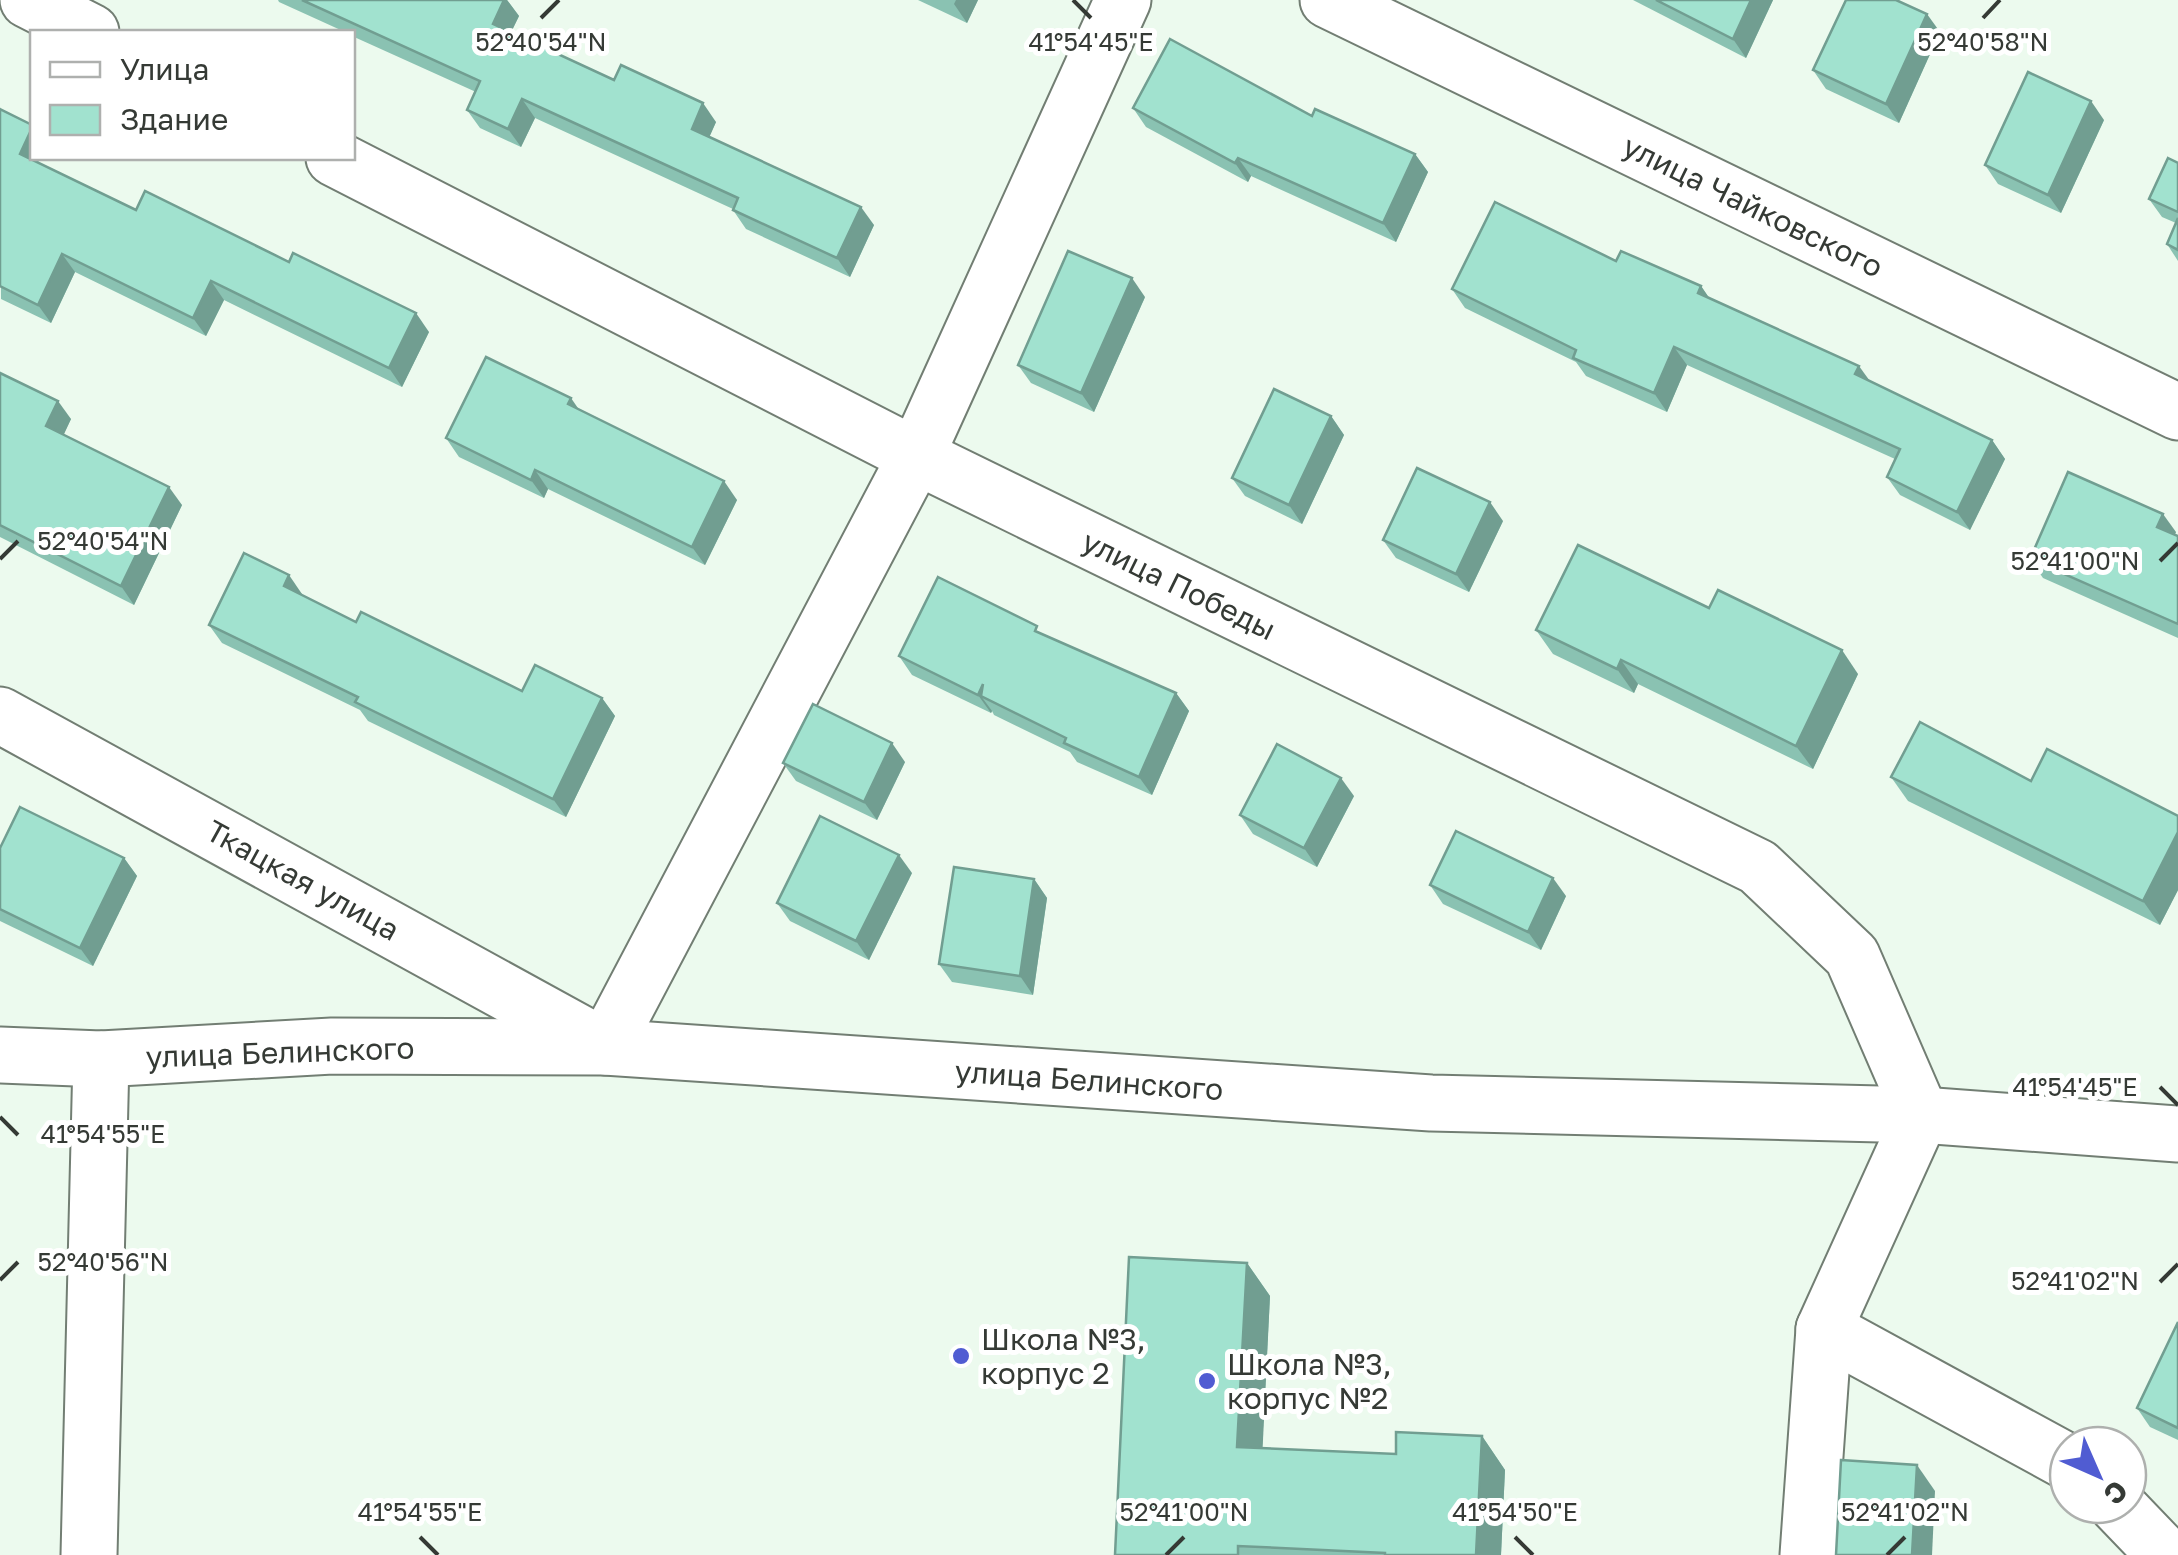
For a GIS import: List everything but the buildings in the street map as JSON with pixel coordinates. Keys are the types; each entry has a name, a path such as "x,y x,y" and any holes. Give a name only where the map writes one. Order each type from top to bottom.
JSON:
{"street":[{"path":"28,0 87,30"},
{"path":"605,1047 916,456 1123,0"},
{"name":"улица Чайковского","path":"1328,0 2178,412"},
{"name":"улица Победы","path":"338,160 916,456 1758,867 1852,956 1920,1116"},
{"name":"Ткацкая улица","path":"0,715 605,1047"},
{"name":"улица Белинского","path":"0,1055 102,1058 332,1046 605,1047 1430,1103 1920,1116 2178,1134"},
{"path":"89,1555 102,1058"},
{"path":"1808,1555 1824,1329 1920,1116"},
{"path":"1824,1329 2048,1451"},
{"path":"2136,1525 2165,1555"}],"place":[{"name":"Школа №3, корпус 2","path":"961,1356"},
{"name":"Школа №3, корпус №2","path":"1207,1381"}]}
